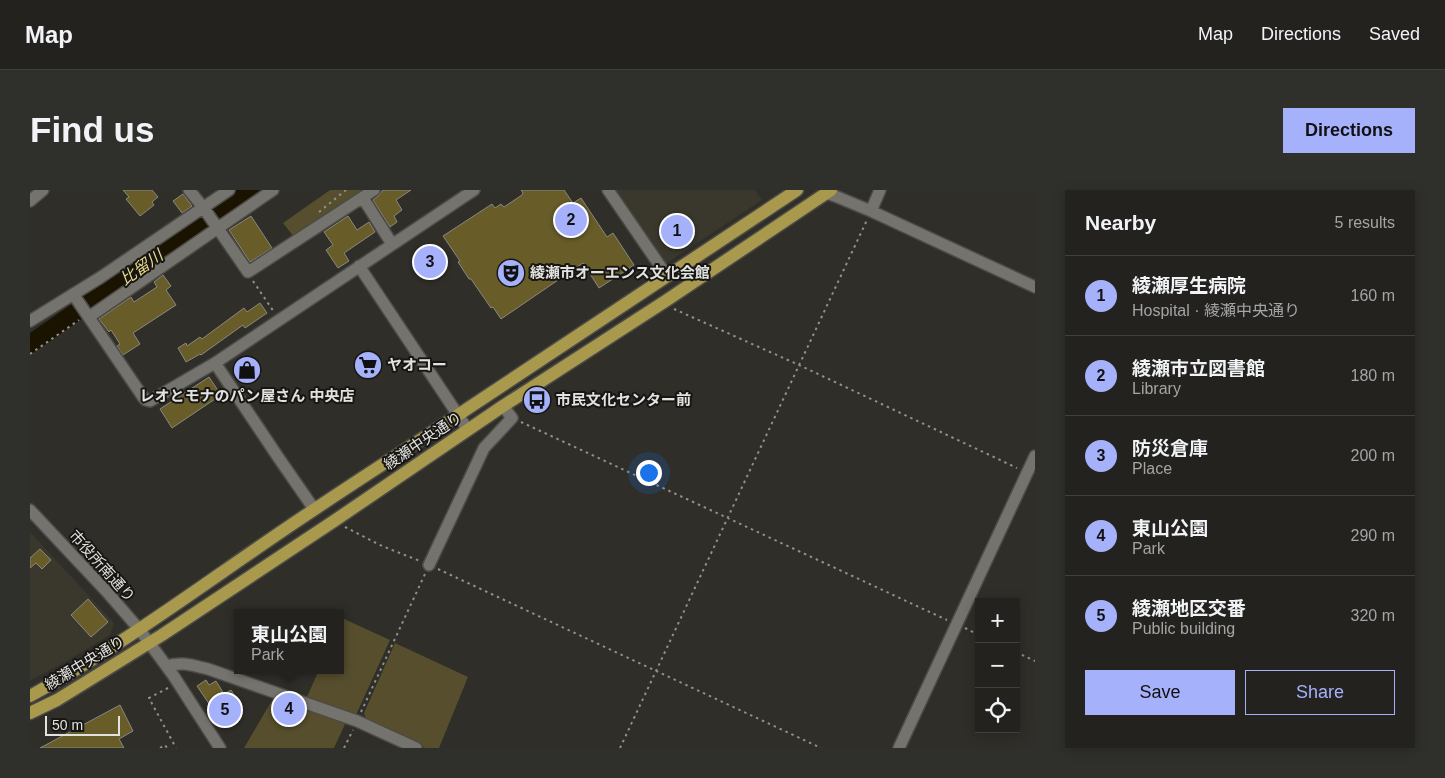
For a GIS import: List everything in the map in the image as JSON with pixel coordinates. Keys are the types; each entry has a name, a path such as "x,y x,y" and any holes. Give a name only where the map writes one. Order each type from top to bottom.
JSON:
{"main road":[{"name":"綾瀬中央通り","path":"30,696 89,662 314,509 797,190"},
{"name":"綾瀬中央通り","path":"30,713 58,700 150,643 503,406 664,302 828,192"}],"street":[{"path":"30,201 42,190"},
{"path":"189,190 211,218 248,272 374,190"},
{"path":"30,321 82,307 211,218 229,190"},
{"path":"82,307 101,277 211,218 273,190"},
{"path":"82,307 146,400 150,401 215,363 474,190"},
{"path":"608,190 667,276"},
{"path":"871,212 880,190"},
{"path":"828,192 1035,287"},
{"path":"363,198 392,244"},
{"path":"359,266 468,430"},
{"path":"215,363 314,509"},
{"path":"429,565 484,448 512,418 503,406"},
{"path":"899,748 1035,456"},
{"name":"市役所南通り","path":"30,510 139,629 170,671 220,748"},
{"path":"170,671 176,663 208,669 357,721 416,748"}],"path":[{"path":"620,748 871,212"},
{"path":"248,272 280,320"},
{"path":"664,302 680,313 799,365 1027,473"},
{"path":"30,354 83,317 82,307"},
{"path":"512,418 975,632"},
{"path":"334,521 382,546 429,565 821,748"},
{"path":"344,748 429,565"},
{"path":"1020,654 1035,660"},
{"path":"169,688 149,698 176,748"},
{"path":"160,748 166,745 167,748"}],"shaded area":[{"path":"330,190 367,190 294,237 283,223"},
{"path":"612,190 755,190 762,200 667,263 660,262"},
{"path":"30,532 114,623 110,635 30,681"},
{"path":"344,619 390,640 356,715 307,697 317,674 344,674"},
{"path":"395,643 468,677 439,748 425,748 366,719 364,713"},
{"path":"275,695 346,722 334,748 244,748"}],"building":[{"path":"123,190 152,190 158,197 152,202 154,205 140,216 126,199 129,197"},
{"path":"383,190 411,190 396,200 402,210 394,216 397,222 390,227 373,200"},
{"path":"521,190 564,190 573,203 581,198 607,237 613,233 634,265 599,288 583,263 501,319 471,279 469,279 458,262 460,261 443,236 492,204 495,208 501,204 504,207 522,195"},
{"path":"183,194 192,206 182,213 173,201"},
{"path":"251,216 272,248 250,262 229,230"},
{"path":"348,216 357,230 369,222 375,232 344,253 349,261 338,268 326,250 333,245 324,232"},
{"path":"163,275 171,286 166,290 176,305 133,333 140,344 123,355 117,346 120,344 111,330 109,332 99,319 131,297 134,302 157,287 154,282"},
{"path":"260,303 267,313 245,328 243,325 201,355 186,362 178,348 186,343 187,346 200,337 202,339 244,308 247,312"},
{"path":"251,359 261,374 245,384 236,369"},
{"path":"209,377 221,395 172,428 160,409"},
{"path":"40,549 51,560 42,569 36,563 30,568 30,558"},
{"path":"88,599 108,622 91,637 71,615"},
{"path":"206,680 209,685 216,681 224,694 231,690 241,706 220,720 197,686"},
{"path":"120,705 133,731 119,739 124,748 40,748"}],"waterway":[{"name":"比留川","path":"30,344 252,190"}],"place":[{"name":"綾瀬市立図書館","path":"571,220"},
{"name":"綾瀬厚生病院","path":"677,231"},
{"name":"防災倉庫","path":"430,262"},
{"name":"綾瀬市オーエンス文化会館","path":"511,273"},
{"name":"ヤオコー","path":"368,365"},
{"name":"レオとモナのパン屋さん 中央店","path":"247,370"},
{"name":"市民文化センター前","path":"537,400"},
{"name":"東山公園","path":"289,709"},
{"name":"綾瀬地区交番","path":"225,710"}]}
